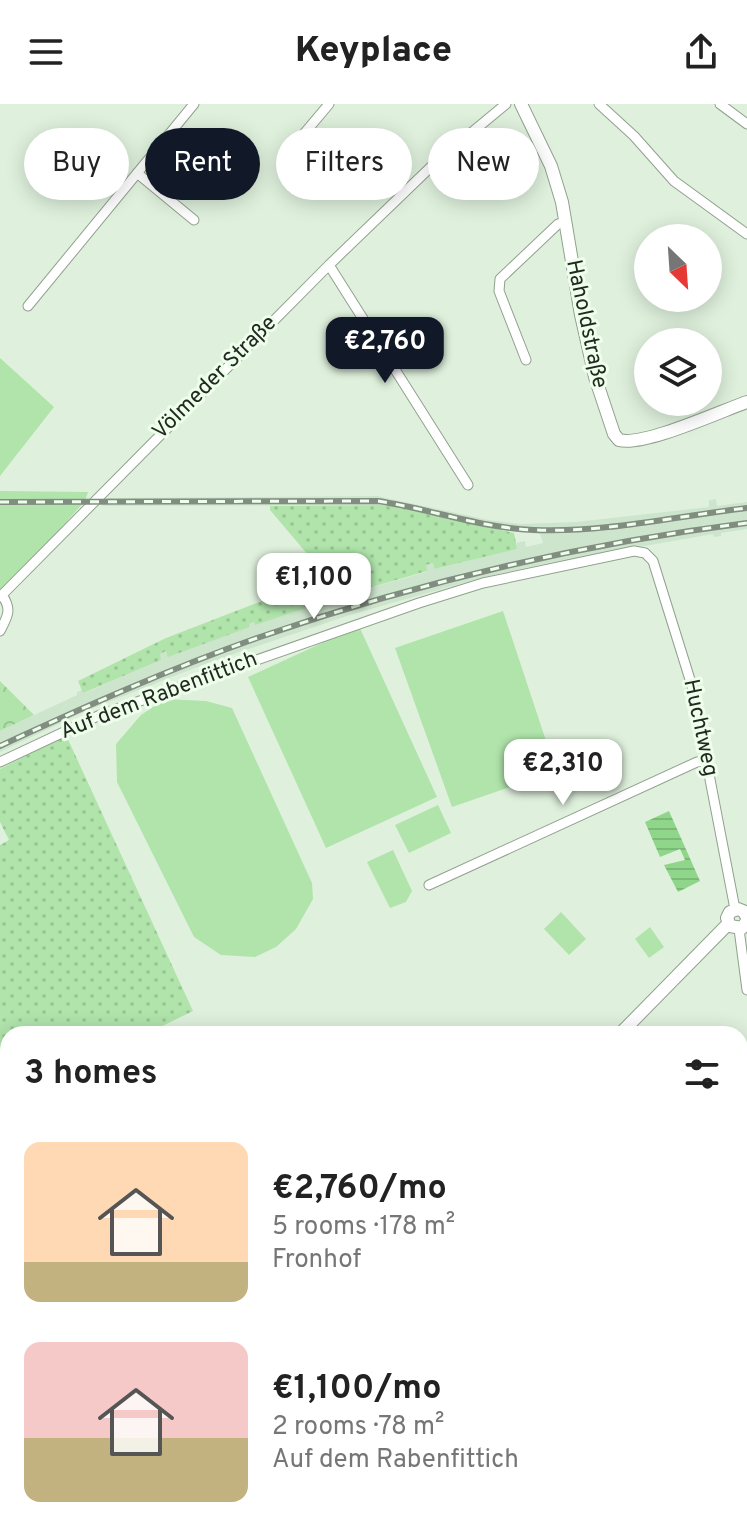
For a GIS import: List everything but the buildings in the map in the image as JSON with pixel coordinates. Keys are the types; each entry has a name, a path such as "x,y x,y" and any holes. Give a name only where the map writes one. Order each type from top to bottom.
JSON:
{"street":[{"path":"28,306 194,104"},
{"path":"309,128 329,104"},
{"name":"Völmeder Straße","path":"0,631 10,611 1,596 329,265 436,162 506,104"},
{"name":"Haholdstraße","path":"521,104 551,166 565,222 581,315 609,426 619,440 633,441 678,428 747,402"},
{"path":"599,104 634,136 674,181 747,234"},
{"path":"720,104 747,124"},
{"path":"137,173 194,220"},
{"name":"Haholdstraße","path":"526,360 499,291 500,279 551,230 565,222"},
{"path":"329,265 468,485"},
{"name":"Auf dem Rabenfittich","path":"0,762 100,715 419,603 483,583 558,566 634,551 645,553"},
{"name":"Huchtweg","path":"645,553 653,561 692,686 741,918 747,990"},
{"path":"429,885 697,762 707,761"},
{"path":"628,1026 741,918"}],"shaded area":[{"path":"377,496 521,524 576,522 709,507 709,500 716,499 717,506 747,502 747,529 721,533 721,536 714,537 713,534 543,564 350,615 210,662 88,710 0,752 0,731 77,695 77,692 82,690 84,693 161,660 159,654 166,651 169,656 249,627 254,622 256,624 338,597 338,594 344,595 426,572 425,565 433,563 434,569 517,549 516,543 525,541 526,547 543,543 540,534 488,529 388,505 102,506 107,498"},
{"path":"669,811 700,881 678,892 664,865 685,860 680,849 660,857 645,822"}],"green space":[{"path":"0,358 54,407 0,476"},
{"path":"0,491 88,492 85,501 0,596"},
{"path":"388,505 514,533 517,549 434,569 433,563 426,565 427,571 344,595 338,594 339,597 255,625 254,622 249,624 250,627 168,657 166,651 160,654 161,660 83,693 78,681 166,638 326,576 270,510 270,506"},
{"path":"503,611 556,771 452,807 395,648"},
{"path":"359,626 437,797 326,848 248,677"},
{"path":"0,681 34,715 0,731"},
{"path":"165,699 206,701 232,708 312,883 313,899 296,929 276,947 255,957 221,955 194,937 117,782 116,744 141,715"},
{"path":"66,735 193,1011 162,1026 0,1026 0,845 9,840 0,822 0,769"},
{"path":"438,805 451,833 409,853 395,825"},
{"path":"393,850 412,891 406,902 390,908 367,862"},
{"path":"561,912 586,939 569,955 544,929"},
{"path":"650,927 664,947 649,958 635,939"}],"railway":[{"path":"0,502 378,501 495,526 534,530 614,526 747,508"},
{"path":"0,746 192,662 377,600 560,554 747,523"}]}
